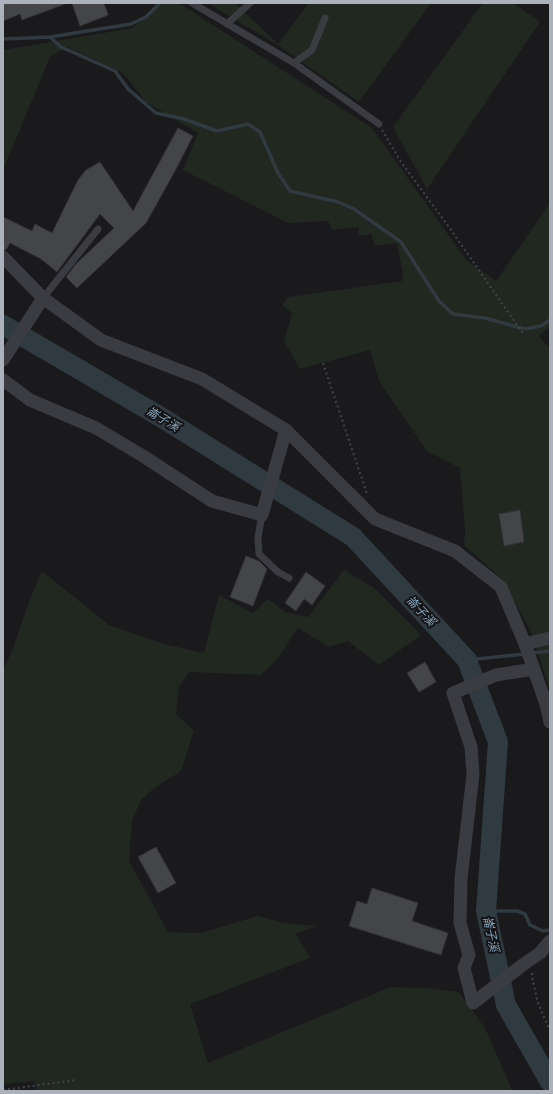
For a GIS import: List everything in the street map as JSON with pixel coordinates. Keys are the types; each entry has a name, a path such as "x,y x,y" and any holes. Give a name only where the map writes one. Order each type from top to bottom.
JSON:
{"street":[{"path":"3,257 43,298 101,340 202,379 286,430 375,520 455,551 501,587 525,644 546,704 550,722"},
{"path":"5,356 43,298"},
{"path":"3,380 30,400 96,428 143,456 212,501 262,515 286,430"},
{"path":"525,644 550,638"},
{"path":"534,669 496,675 453,693 471,747 473,774 461,880 460,923 469,955 464,968 473,1003 540,953 550,941"}],"lane":[{"path":"192,3 294,63 379,124"},
{"path":"227,24 250,3"},
{"path":"294,63 312,50 325,18"},
{"path":"43,298 98,229"},
{"path":"262,515 258,537 259,554 278,572 290,578"}],"path":[{"path":"379,124 401,162 451,230 524,335"},
{"path":"323,363 368,497"},
{"path":"529,961 538,1002 550,1031"},
{"path":"3,1090 76,1080"}],"shaded area":[{"path":"158,3 179,3 372,128 467,261 496,281 550,203 550,327 539,336 550,349 550,690 531,632 503,580 464,545 465,531 460,468 427,451 379,381 370,350 300,369 284,341 292,313 282,305 288,297 402,281 403,273 397,243 375,246 371,234 359,236 358,227 332,230 328,221 288,223 183,170 198,133 146,102 122,72 67,47 50,57 3,170 3,50 133,28"},
{"path":"208,3 235,3 278,44 309,3 431,3 359,102 278,45"},
{"path":"483,3 513,3 540,22 427,189 393,127"},
{"path":"344,570 374,588 421,635 379,665 348,641 329,647 298,628 277,659 261,675 189,672 179,687 176,714 194,731 181,771 153,789 141,800 132,821 129,861 168,932 201,933 258,916 284,923 316,926 296,934 310,958 190,1004 208,1063 391,987 426,988 459,992 485,1028 512,1090 37,1091 34,1081 3,1084 3,670 12,651 30,599 42,571 109,625 164,644 204,653 219,595 253,613 268,599 285,612 308,617"}],"building":[{"path":"3,3 65,4 22,20 20,14 3,21"},
{"path":"72,3 104,3 108,15 80,26"},
{"path":"178,128 193,136 146,223 77,288 66,277 76,264 114,228 100,214 57,272 41,259 10,243 6,250 3,249 3,217 32,231 35,224 52,233 78,180 86,170 100,162 133,211"},
{"path":"520,510 524,542 504,546 499,514"},
{"path":"246,556 259,561 267,569 253,606 230,597"},
{"path":"306,572 325,586 312,605 304,599 296,611 285,603"},
{"path":"425,662 436,682 419,692 407,673"},
{"path":"156,847 176,883 158,893 138,857"},
{"path":"372,888 418,903 412,921 448,933 441,955 349,926 357,901 367,904"}],"waterway":[{"path":"3,39 50,37 131,24 146,17 160,3"},
{"path":"50,37 61,47 115,71 128,89 156,113 184,119 217,131 248,124 260,132 278,173 290,191 338,202 354,209 401,242 439,301 453,314 485,318 525,329 541,326 550,320"},
{"name":"崙子溪","path":"3,325 159,416 353,537 467,660 498,742 486,911 506,1005 550,1082"},
{"path":"531,653 550,651"},
{"path":"467,660 525,654"},
{"path":"486,911 517,911 525,914 530,925 543,931 550,930"}]}
